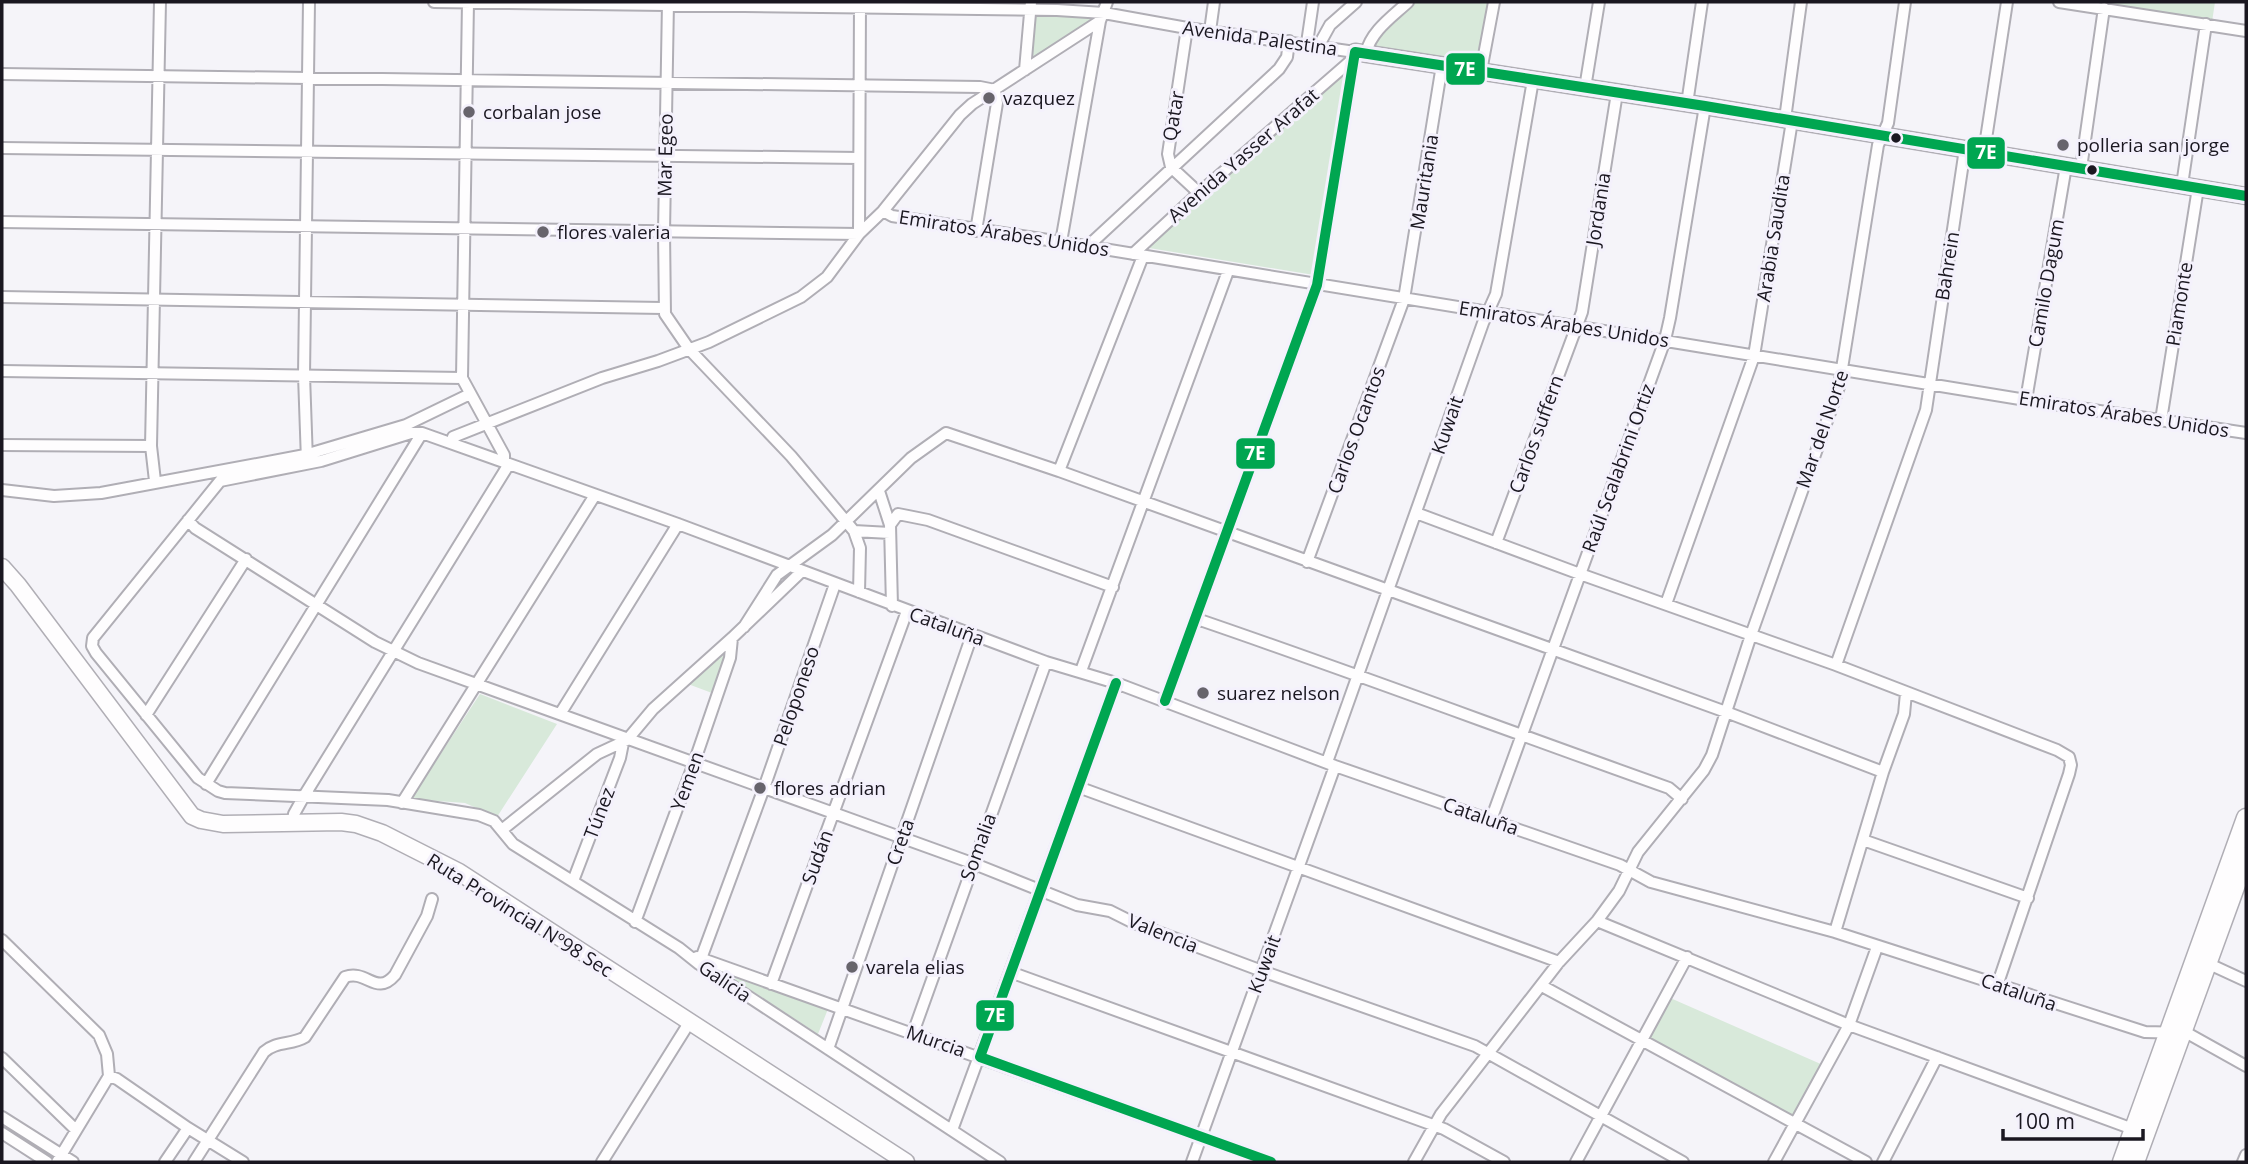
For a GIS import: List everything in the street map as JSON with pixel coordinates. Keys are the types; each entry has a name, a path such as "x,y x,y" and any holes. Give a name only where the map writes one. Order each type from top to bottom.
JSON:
{"main road":[{"path":"2135,1162 2246,821"},
{"path":"2122,1162 2133,1129 2207,963 2246,857"}],"street":[{"path":"155,481 151,446 160,2"},
{"path":"306,459 304,302 309,2"},
{"name":"Avenida Palestina","path":"434,2 1031,6 1103,12 1187,28 1307,43 1358,54 1705,106 2246,196"},
{"path":"468,2 462,378 506,460"},
{"path":"1210,31 1214,2"},
{"path":"1307,43 1313,2"},
{"path":"1319,45 1330,25 1356,2"},
{"name":"Avenida Yasser Arafat","path":"1138,255 1199,193 1358,54 1377,31 1408,2"},
{"path":"1481,71 1494,2"},
{"path":"1585,88 1599,2"},
{"path":"1687,104 1702,2"},
{"name":"Arabia Saudita","path":"1666,604 1754,356 1788,120 1801,2"},
{"name":"Mar del Norte","path":"1414,1162 1433,1126 1559,962 1597,921 1619,891 1637,852 1708,764 1843,369 1878,145 1888,123 1905,2"},
{"path":"1984,152 2007,2"},
{"path":"2059,2 2246,31"},
{"name":"Mar Egeo","path":"663,308 668,4"},
{"path":"859,234 860,5"},
{"path":"1025,70 1031,6"},
{"name":"Camilo Dagum","path":"2026,400 2104,8"},
{"path":"453,437 602,378 689,349 816,288 859,234 883,211 960,115 1103,12"},
{"path":"1061,242 1103,12"},
{"name":"Piamonte","path":"2161,420 2190,186 2206,24"},
{"name":"Qatar","path":"1187,28 1168,154 1171,167 1199,193"},
{"name":"Avenida Yasser Arafat","path":"1087,247 1279,69 1287,57 1289,41"},
{"path":"1166,701 1317,285 1358,54"},
{"name":"Mauritania","path":"1405,299 1442,65"},
{"path":"2,74 980,87 995,90"},
{"name":"Kuwait","path":"1192,1162 1299,868 1358,674 1496,294 1533,79"},
{"path":"976,231 997,103 995,90"},
{"name":"Jordania","path":"1577,325 1582,313 1617,93"},
{"name":"Raúl Scalabrini Ortiz","path":"1491,820 1665,340 1705,106"},
{"path":"2,148 859,158"},
{"name":"Bahrein","path":"1836,665 1922,425 1965,149"},
{"name":"Emiratos Árabes Unidos","path":"883,211 892,216 976,231 1061,242 2026,400 2246,433"},
{"path":"2,222 859,234"},
{"path":"1059,471 1138,255"},
{"path":"1081,671 1228,271"},
{"path":"2,298 663,308 667,319 689,349 791,456 849,527 860,548 859,593"},
{"name":"Carlos Ocantos","path":"1307,562 1405,299"},
{"name":"Carlos suffern","path":"1496,543 1577,325"},
{"path":"2,371 462,378"},
{"path":"422,433 206,785 96,653 92,642 220,481 306,459 406,425 470,394"},
{"path":"406,425 431,428 506,460"},
{"path":"2,490 54,496 79,495 219,469 352,453 411,433 422,433 506,460"},
{"path":"744,627 772,581 832,535 849,527 911,458 946,433 1143,501 1726,712 1883,772"},
{"path":"2,445 151,446"},
{"path":"293,821 304,796 506,460"},
{"name":"Cataluña","path":"506,460 892,606 1046,662 1116,683 1331,764 1629,869 1651,882 1835,932 2145,1032 2175,1033 2196,1038 2246,1066"},
{"path":"219,469 220,481"},
{"path":"879,491 890,529 892,606"},
{"path":"401,803 595,495"},
{"path":"1416,513 1836,665 2057,750 2069,757 2069,774 1998,983"},
{"path":"890,529 898,514 929,520 1113,587"},
{"name":"Valencia","path":"188,520 195,528 393,652 625,741 972,863 1077,905 1110,911 1262,971 1475,1046 1683,1162"},
{"path":"560,714 678,524"},
{"path":"849,527 890,529"},
{"path":"146,715 246,559"},
{"name":"Ruta Provincial Nº98 Sec","path":"2,566 192,816 223,824 293,821 356,824 413,848 487,889 906,1162"},
{"path":"503,829 597,754 625,741 653,709 801,572"},
{"name":"Peloponeso","path":"699,961 764,788 835,584"},
{"name":"Sudán","path":"771,984 907,611"},
{"path":"1197,619 1358,674 1669,788 1682,799"},
{"name":"Creta","path":"828,1049 972,635"},
{"name":"Yemen","path":"635,922 694,764 730,657 732,638"},
{"name":"Somalia","path":"912,1033 1046,662"},
{"path":"953,1130 1116,683"},
{"path":"1835,932 1883,772 1904,714 1906,693"},
{"name":"Túnez","path":"573,881 625,741"},
{"name":"Galicia","path":"206,785 225,793 388,800 480,815 494,821 503,829 509,840 680,948 1000,1162"},
{"path":"1078,787 1559,962"},
{"path":"1863,840 2028,898"},
{"path":"194,1162 261,1056 270,1047 297,1042 305,1037 345,977 357,975 379,985 389,982 427,916 432,899"},
{"path":"1597,921 1849,1025 2133,1129"},
{"path":"2,940 99,1035 107,1054 109,1076 59,1159"},
{"path":"1774,1162 1849,1025 1877,947"},
{"path":"1576,1162 1687,957"},
{"name":"Murcia","path":"699,961 912,1033 1271,1162"},
{"path":"2207,963 2246,981"},
{"path":"1010,972 1444,1129 1504,1162"},
{"path":"1542,986 1866,1162"},
{"path":"602,1162 689,1023"},
{"path":"1883,1162 1937,1057"},
{"path":"2,1058 76,1130"},
{"path":"109,1076 243,1162"},
{"path":"2,1117 59,1159 73,1162"},
{"path":"165,1162 188,1128"},
{"path":"2,1133 47,1162"},
{"path":"2243,1162 2246,1156"}],"green space":[{"path":"1411,2 1490,2 1477,66 1367,52 1370,42"},
{"path":"2081,2 2215,2 2212,22"},
{"path":"1032,10 1103,14 1026,69"},
{"path":"1345,71 1314,275 1149,248 1246,157"},
{"path":"720,656 726,656 712,693 688,684"},
{"path":"480,694 557,724 497,817 465,803 411,799"},
{"path":"736,976 828,1009 818,1034 735,980"},
{"path":"1668,997 1823,1065 1795,1120 1646,1040"}],"transit line":[{"name":"7E","path":"1165,701 1317,285 1355,52 1705,106 2246,196"},
{"name":"7E","path":"1116,683 980,1057 1271,1162"}],"place":[{"name":"vazquez","path":"989,98"},
{"name":"corbalan jose","path":"469,112"},
{"name":"polleria san jorge","path":"2063,145"},
{"name":"flores valeria","path":"543,232"},
{"name":"suarez nelson","path":"1203,693"},
{"name":"flores adrian","path":"760,788"},
{"name":"varela elias","path":"852,967"}]}
